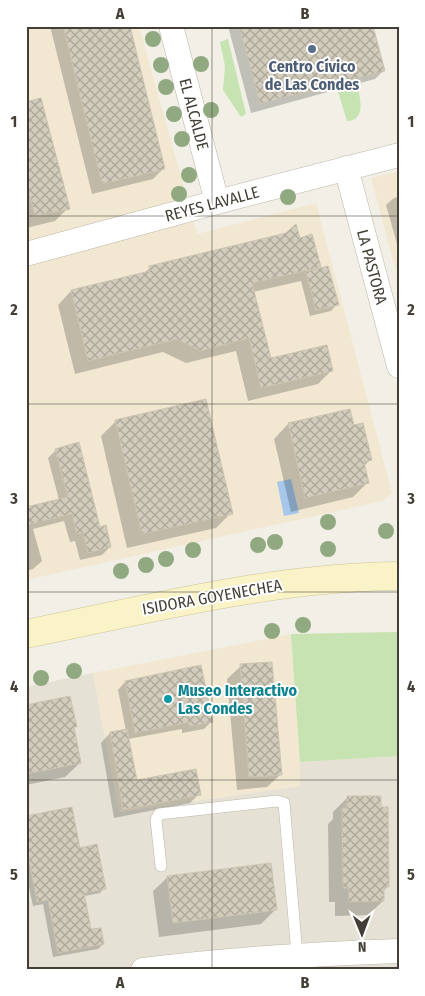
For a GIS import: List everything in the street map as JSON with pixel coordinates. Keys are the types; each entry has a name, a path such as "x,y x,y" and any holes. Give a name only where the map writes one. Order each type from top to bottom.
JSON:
{"street":[{"name":"EL ALCALDE","path":"171,26 217,202"},
{"name":"REYES LAVALLE","path":"26,254 399,155"},
{"name":"LA PASTORA","path":"346,168 399,366"},
{"name":"ISIDORA GOYENECHEA","path":"26,634 261,587 338,578 399,576"},
{"path":"143,970 297,955 399,951"}],"lane":[{"path":"161,866 156,820 160,814 277,801 284,803 297,955"}],"shaded area":[{"path":"26,26 139,26 197,234 316,203 392,493 383,501 26,580"},
{"path":"399,171 399,282 371,178"},
{"path":"399,632 399,756 300,762 300,786 119,812 93,673 291,634"},
{"path":"93,673 119,812 300,786 300,762 399,756 399,970 26,970 26,687"}],"green space":[{"path":"228,39 246,114 241,117 223,90 225,66 220,42"},
{"path":"356,80 360,99 360,111 354,120 347,121 336,85"},
{"path":"399,632 399,756 300,762 291,634"}],"water":[{"path":"291,479 299,513 284,516 277,482"}],"building":[{"path":"63,26 130,26 165,169 102,184"},
{"name":"Centro Cívico de Las Condes","path":"239,26 373,26 385,71 260,104"},
{"path":"41,98 70,209 35,216 26,181 26,102"},
{"path":"296,224 300,238 312,234 321,267 252,283 271,358 327,345 333,371 261,388 249,338 200,351 177,339 88,361 71,290 150,271 149,266 286,233"},
{"path":"328,266 339,305 316,310 306,272"},
{"path":"206,399 233,514 142,534 115,420"},
{"path":"350,409 354,425 363,423 372,460 364,462 369,483 305,498 288,423"},
{"path":"79,442 100,527 106,525 111,547 88,553 83,533 77,534 72,514 26,525 26,507 68,497 55,449"},
{"path":"272,662 282,775 249,777 240,664"},
{"name":"Museo Interactivo Las Condes","path":"201,665 213,722 190,726 189,722 135,733 125,681"},
{"path":"70,696 77,727 74,727 81,763 26,774 26,705"},
{"path":"127,729 137,780 196,769 201,795 123,810 110,732"},
{"path":"347,796 381,796 381,807 388,807 389,887 384,887 384,901 349,902 349,888 343,888 342,808 347,808"},
{"path":"72,807 80,848 97,844 106,889 84,893 91,929 101,928 104,944 58,953 48,900 37,902 28,854 26,854 26,816"},
{"path":"271,863 277,910 173,923 167,876"}],"place":[{"name":"Centro Cívico de Las Condes","path":"312,49"},
{"name":"Museo Interactivo Las Condes","path":"168,699"}]}
